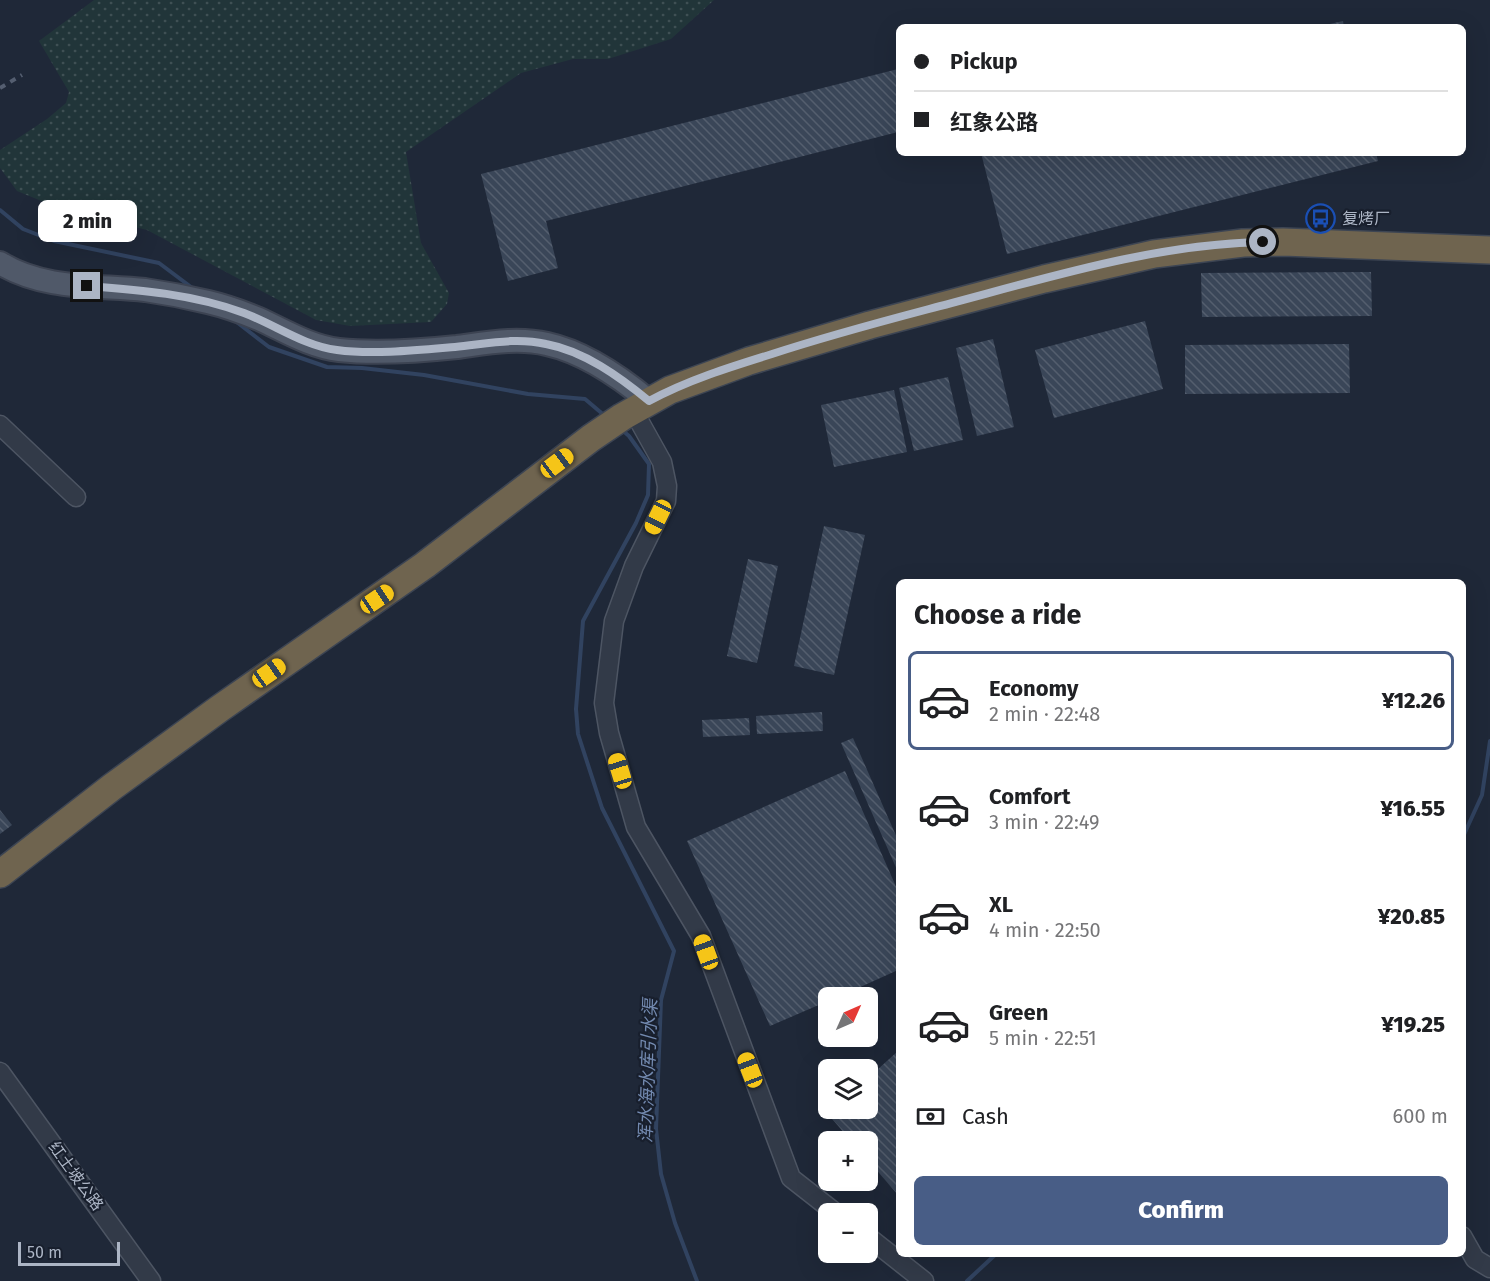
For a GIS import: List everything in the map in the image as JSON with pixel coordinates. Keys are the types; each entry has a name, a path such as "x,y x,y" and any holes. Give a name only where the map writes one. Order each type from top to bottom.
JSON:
{"highway":[{"path":"3,870 219,709 426,565 591,438 635,409 699,378 802,344 1044,279 1154,254 1233,243 1283,242 1490,250"}],"main road":[{"path":"0,263 16,272 60,283 147,291 227,307 308,342 336,350 417,350 513,340 548,344 592,362 630,386 635,409"}],"street":[{"path":"635,409 662,462 667,486 666,501 634,566 614,621 603,703 609,733 636,826 700,936 791,1178 823,1203"},
{"path":"0,425 76,497"},
{"name":"红土坡公路","path":"0,1072 151,1281"},
{"path":"1466,1243 1475,1259 1490,1268"},
{"path":"878,1245 924,1281"}],"green space":[{"path":"94,0 714,0 671,39 608,59 573,59 521,73 406,152 421,243 449,293 447,304 431,322 350,326 316,320 147,230 61,209 17,191 0,168 0,150 47,119 66,103 69,92 39,41"}],"building":[{"path":"896,70 896,133 546,221 558,268 508,281 481,174"},
{"path":"982,156 1377,156 1378,161 1007,254"},
{"path":"1371,272 1372,316 1202,317 1201,273"},
{"path":"1145,321 1163,389 1054,418 1035,350"},
{"path":"993,339 1014,427 977,436 956,348"},
{"path":"1349,344 1350,393 1185,394 1185,345"},
{"path":"948,377 963,440 914,451 899,388"},
{"path":"894,390 907,452 834,467 821,405"},
{"path":"824,526 865,535 834,675 794,666"},
{"path":"748,559 778,566 757,663 727,656"},
{"path":"822,712 823,731 757,734 756,716"},
{"path":"749,718 750,735 703,737 702,720"},
{"path":"853,738 896,835 896,867 841,743"},
{"path":"845,771 896,886 896,971 860,987 818,987 818,1005 770,1026 687,841"},
{"path":"0,810 12,825 0,834"},
{"path":"896,1053 896,1193 878,1172 878,1131 843,1131 832,1119 878,1119 878,1069"}],"waterway":[{"name":"浑水海水库引水渠","path":"0,210 23,229 54,241 159,263 195,290"},
{"name":"浑水海水库引水渠","path":"234,320 269,347 327,367 362,368 424,375 528,394 585,399 605,416"},
{"name":"浑水海水库引水渠","path":"622,430 649,464 648,495 636,523 583,621 576,709 578,734 602,808 674,951 661,1000 656,1129 661,1174 675,1223 697,1281"},
{"name":"浑水海水库引水渠","path":"1466,830 1482,795 1490,741"},
{"name":"浑水海水库引水渠","path":"967,1281 993,1257"}],"railway":[{"path":"0,88 22,75"}],"place":[{"name":"复烤厂","path":"1321,218"}],"route":[{"path":"87,286 144,290 227,307 308,342 336,350 417,350 513,340 548,344 592,362 649,401 699,378 802,344 1044,279 1154,254 1203,246 1263,242"}]}
